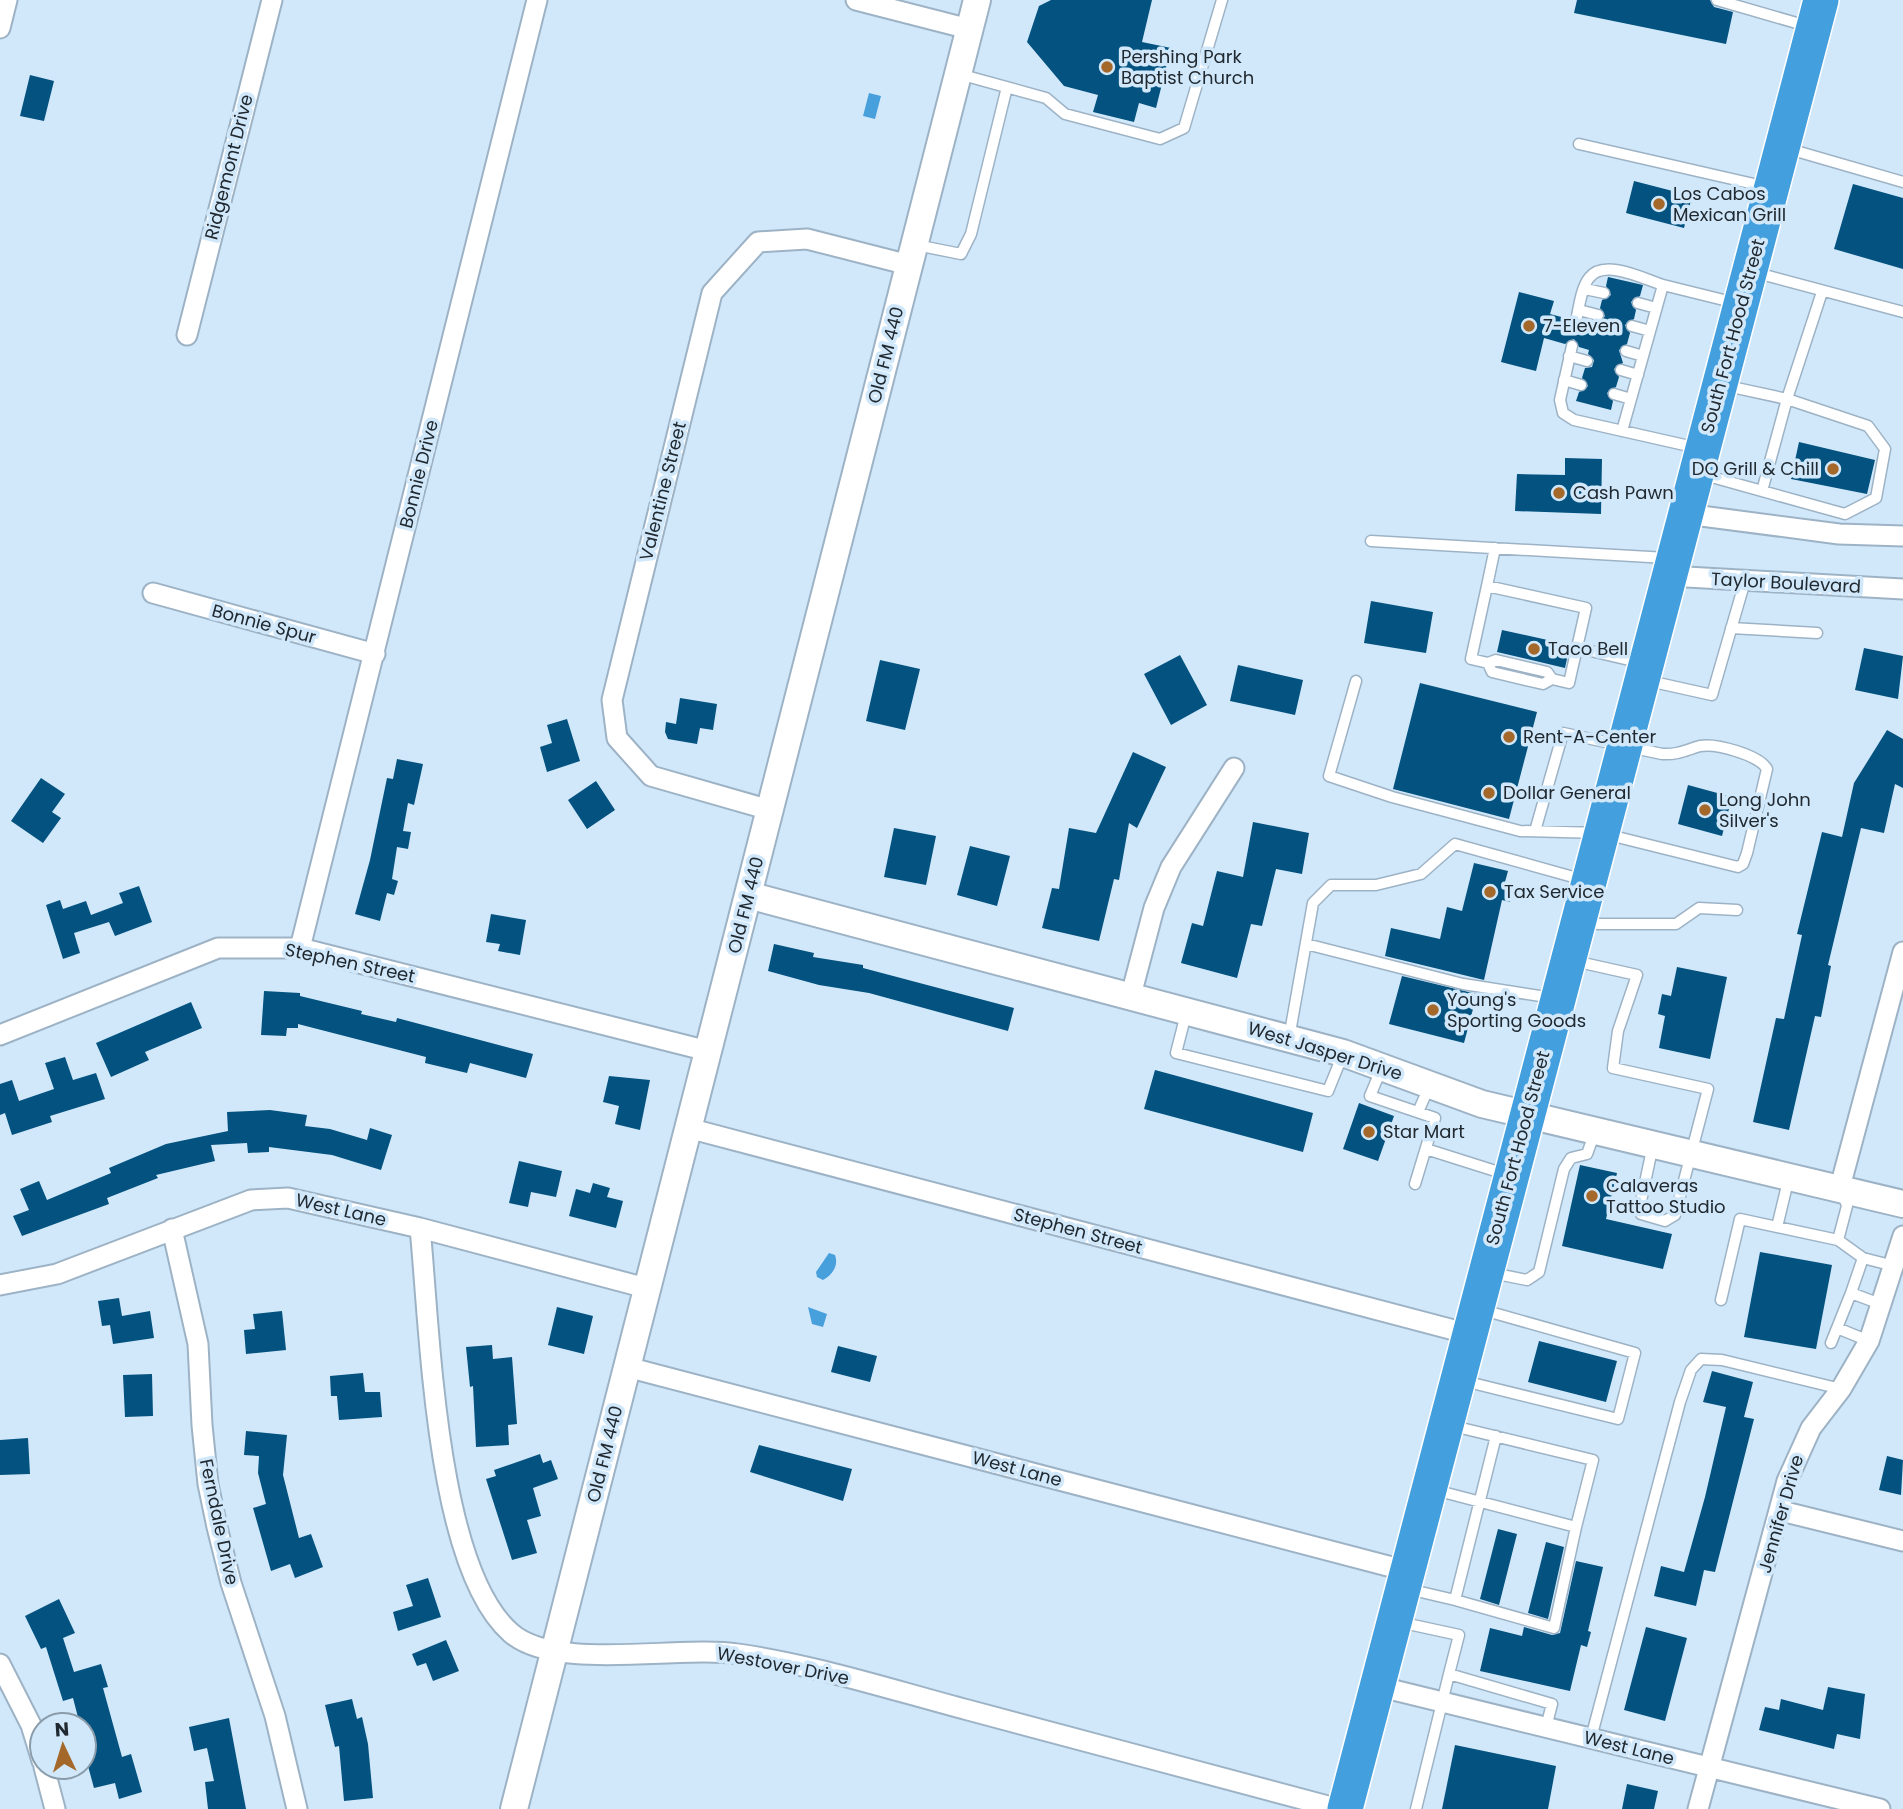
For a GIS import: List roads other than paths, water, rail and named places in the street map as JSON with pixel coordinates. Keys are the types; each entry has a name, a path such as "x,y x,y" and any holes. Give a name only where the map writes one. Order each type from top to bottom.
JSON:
{"highway":[{"name":"South Fort Hood Street","path":"1345,1809 1817,14"}],"street":[{"path":"0,28 7,0"},
{"name":"Ridgemont Drive","path":"187,335 272,0"},
{"name":"Bonnie Drive","path":"300,948 537,0"},
{"path":"856,0 912,7 970,29"},
{"name":"Old FM 440","path":"514,1809 977,0"},
{"name":"Valentine Street","path":"770,810 651,776 617,737 612,700 712,293 758,242 807,239 912,255"},
{"path":"1686,513 1839,534 1903,536"},
{"name":"Taylor Boulevard","path":"1672,567 1745,580 1903,589"},
{"name":"Bonnie Spur","path":"153,593 375,654"},
{"path":"1131,995 1154,908 1171,867 1234,768"},
{"name":"West Jasper Drive","path":"748,895 1343,1053 1430,1085 1527,1115 1902,1200"},
{"name":"Stephen Street","path":"0,1035 218,948 300,948 708,1051"},
{"path":"1840,1187 1903,951"},
{"name":"Stephen Street","path":"688,1128 1473,1321"},
{"name":"West Lane","path":"0,1286 57,1274 251,1200 288,1198 421,1228 646,1288"},
{"name":"Westover Drive","path":"421,1228 439,1436 449,1492 468,1562 488,1606 512,1634 555,1651 628,1654 702,1650 738,1654 834,1675 1339,1809"},
{"name":"Ferndale Drive","path":"172,1229 198,1344 208,1485 217,1527 230,1583 275,1716 297,1809"},
{"name":"Jennifer Drive","path":"1698,1809 1787,1481 1798,1451 1823,1408 1841,1389 1869,1341 1883,1305 1903,1236"},
{"name":"West Lane","path":"627,1367 1405,1579"},
{"path":"1781,1511 1903,1541"},
{"path":"0,1664 28,1720"},
{"name":"West Lane","path":"1377,1686 1880,1809"},
{"path":"48,1781 55,1809"}],"lane":[{"path":"958,74 1046,98 1065,114 1160,139 1184,128 1222,0"},
{"path":"1717,0 1817,14"},
{"path":"912,255 961,254 971,234 1007,87"},
{"path":"1579,144 1771,188"},
{"path":"1782,147 1903,182"},
{"path":"1598,315 1577,316 1587,279 1597,270 1613,269 1663,285 1741,304"},
{"path":"1749,271 1903,312"},
{"path":"1622,431 1663,285"},
{"path":"1585,289 1604,293"},
{"path":"1762,491 1787,399 1822,292"},
{"path":"1638,303 1656,308"},
{"path":"1632,326 1650,331"},
{"path":"1587,361 1571,351 1560,400 1563,413 1574,420 1622,431 1700,461 1762,491 1845,514 1876,498 1885,449 1868,426 1787,399 1720,385"},
{"path":"1626,351 1643,356"},
{"path":"1621,370 1638,375"},
{"path":"1564,380 1581,385"},
{"path":"1614,394 1631,399"},
{"path":"1371,541 1495,548 1672,567"},
{"path":"1487,586 1586,608 1569,683 1552,679 1547,672 1496,660 1488,663 1471,659 1495,548"},
{"path":"1578,648 1712,695 1745,580"},
{"path":"1731,628 1817,634"},
{"path":"1356,681 1329,776 1392,797 1520,831 1601,833 1738,867 1743,864 1747,853 1767,769 1759,759 1712,746 1678,755 1563,733 1535,831"},
{"path":"1289,1038 1313,903 1331,885 1376,885 1421,874 1455,844 1588,881"},
{"path":"1577,923 1675,924 1699,908 1737,910"},
{"path":"1306,944 1463,984 1558,998"},
{"path":"1568,959 1637,975 1618,1031 1613,1068 1708,1088 1675,1215 1665,1221 1641,1214 1640,1206 1653,1145"},
{"path":"1187,1011 1176,1053 1328,1091 1343,1053"},
{"path":"1382,1066 1370,1096 1435,1118 1415,1184"},
{"path":"1418,1112 1430,1085"},
{"path":"1486,1272 1527,1280 1539,1272 1564,1169 1572,1158 1587,1154 1595,1131"},
{"path":"1426,1149 1511,1175"},
{"path":"1777,1227 1789,1176"},
{"path":"1838,1240 1847,1206 1840,1187"},
{"path":"1721,1300 1740,1219 1838,1240 1863,1258 1894,1266"},
{"path":"1831,1343 1863,1258"},
{"path":"1851,1293 1883,1305"},
{"path":"1457,1380 1618,1419 1635,1353 1473,1321"},
{"path":"1837,1328 1869,1341"},
{"path":"1591,1738 1680,1402 1691,1370 1701,1359 1722,1360 1841,1389"},
{"path":"1405,1579 1455,1600 1554,1628 1593,1460 1445,1424"},
{"path":"1455,1600 1496,1436"},
{"path":"1429,1488 1576,1527"},
{"path":"1394,1621 1459,1635 1416,1809"},
{"path":"1449,1674 1552,1704 1546,1727"}],"water":[{"path":"869,93 881,96 875,119 863,116"},
{"path":"829,1253 835,1255 835,1266 832,1273 823,1280 817,1277 816,1272"},
{"path":"808,1307 827,1314 823,1327 812,1324"}],"place":[{"name":"Pershing Park Baptist Church","path":"1107,67"},
{"name":"Los Cabos Mexican Grill","path":"1659,204"},
{"name":"7-Eleven","path":"1529,326"},
{"name":"DQ Grill & Chill","path":"1833,469"},
{"name":"Cash Pawn","path":"1559,493"},
{"name":"Taco Bell","path":"1534,649"},
{"name":"Rent-A-Center","path":"1509,737"},
{"name":"Dollar General","path":"1489,793"},
{"name":"Long John Silver's","path":"1705,810"},
{"name":"Tax Service","path":"1490,892"},
{"name":"Young's Sporting Goods","path":"1433,1010"},
{"name":"Star Mart","path":"1369,1132"},
{"name":"Calaveras Tattoo Studio","path":"1592,1196"}]}
